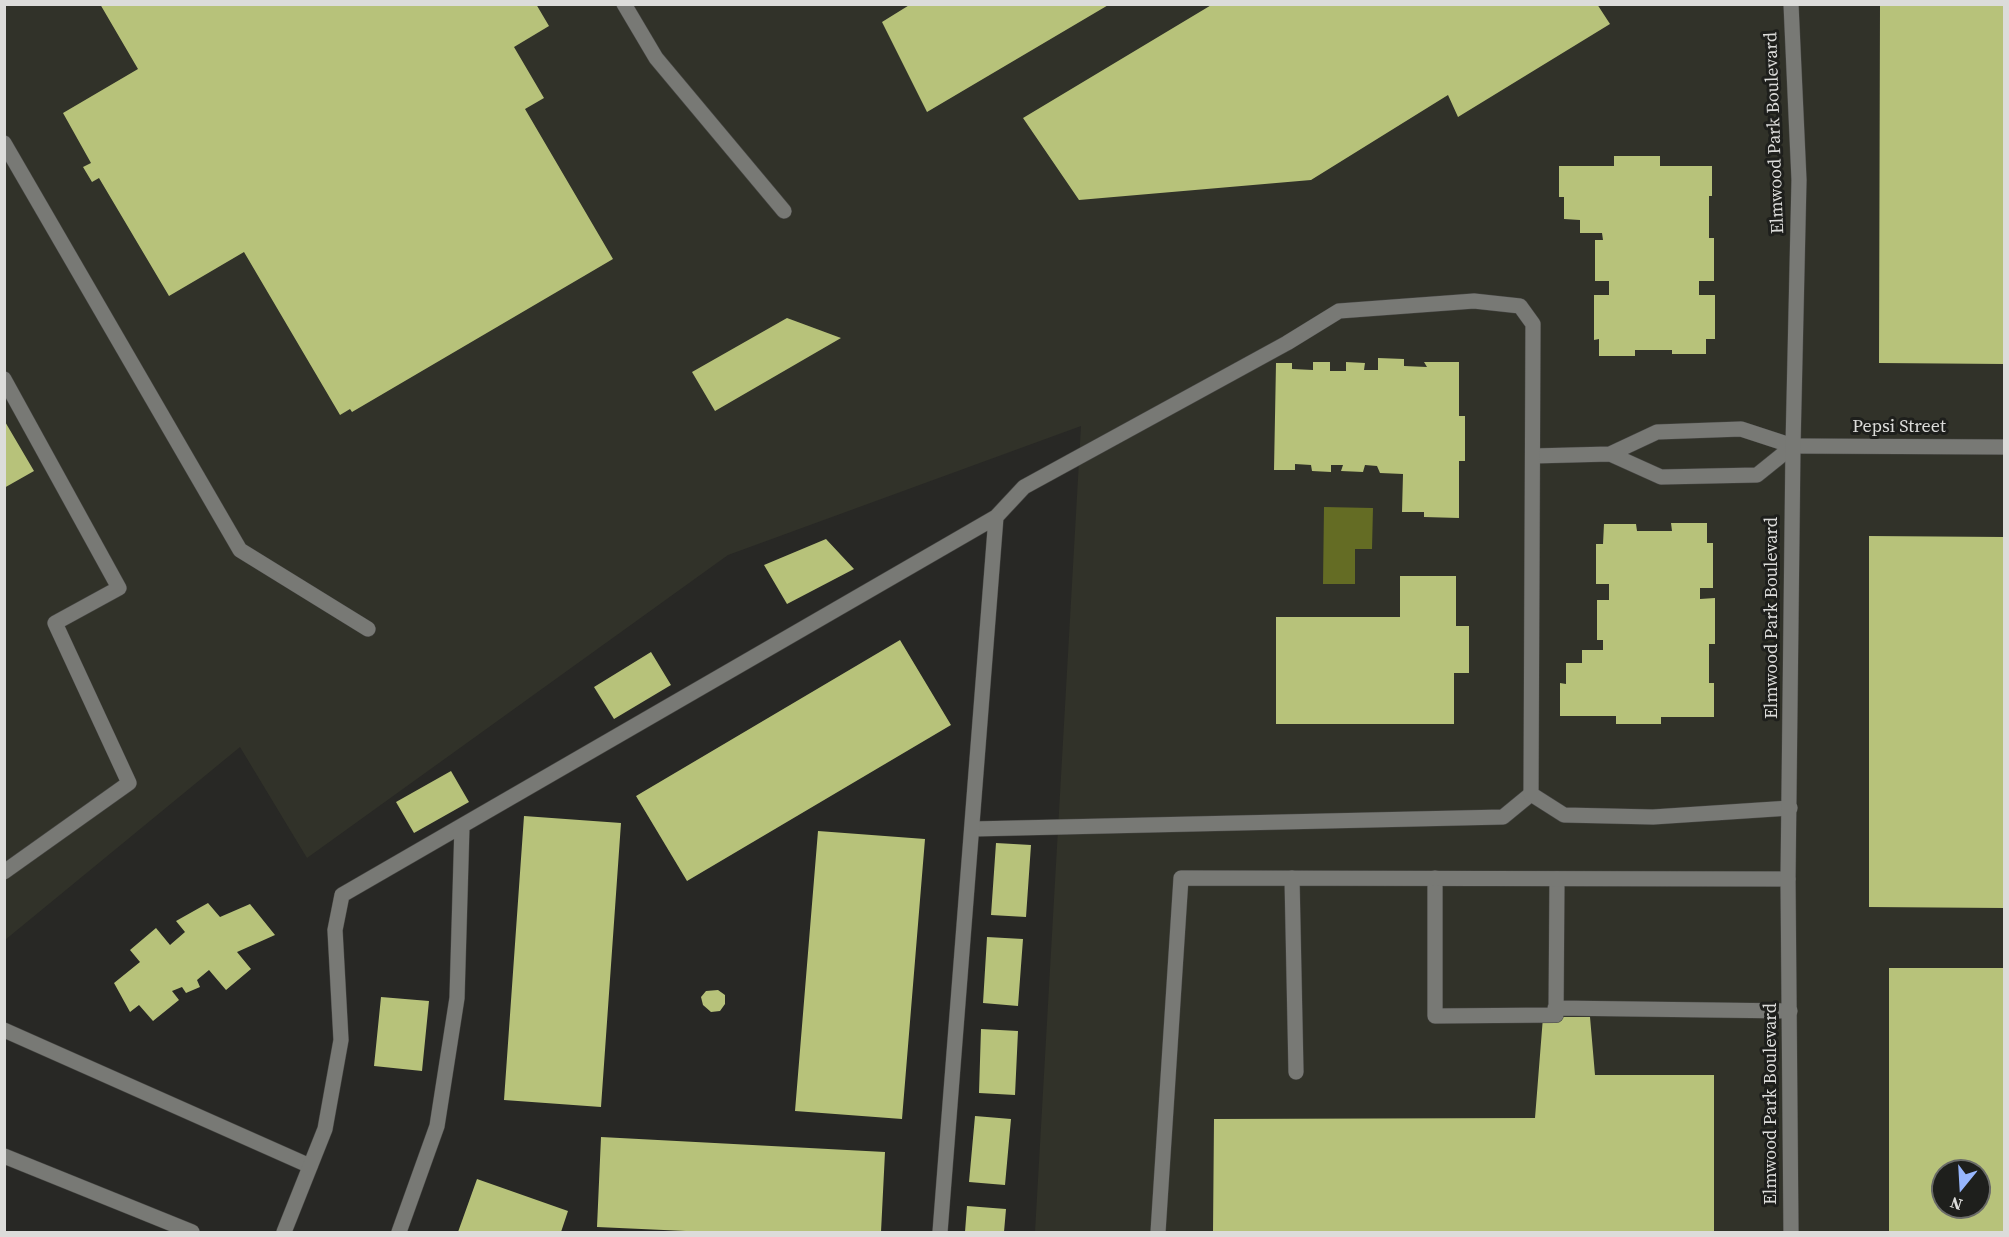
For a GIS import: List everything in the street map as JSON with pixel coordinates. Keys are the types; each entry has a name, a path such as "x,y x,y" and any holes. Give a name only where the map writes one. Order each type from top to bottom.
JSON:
{"street":[{"path":"624,4 656,58 784,211"},
{"name":"Elmwood Park Boulevard","path":"1791,1233 1788,879 1799,180 1793,6"},
{"path":"4,143 240,550 368,629"},
{"path":"284,1233 325,1129 341,1040 335,930 342,895 996,517 1024,487 1287,343 1338,311 1474,301 1520,306 1533,324 1532,794"},
{"path":"4,379 119,588 55,623 129,783 4,872"},
{"name":"Pepsi Street","path":"1610,454 1657,432 1742,429 1793,447 2004,447"},
{"path":"1533,456 1610,454 1661,477 1757,475 1793,447"},
{"path":"940,1233 996,517"},
{"path":"1532,794 1564,815 1653,817 1790,808"},
{"path":"972,829 1503,817 1532,794"},
{"path":"399,1233 437,1126 457,998 462,826"},
{"path":"1158,1233 1181,878 1788,879"},
{"path":"1292,878 1296,1072"},
{"path":"1435,879 1435,1016 1556,1015 1557,879"},
{"path":"1555,1008 1790,1011"},
{"path":"4,1030 310,1166"},
{"path":"4,1156 192,1233"}],"shaded area":[{"path":"5,5 2004,5 2004,1232 1035,1232 1081,426 728,555 307,858 240,747 5,940"},
{"path":"1324,507 1373,508 1372,549 1355,549 1355,584 1323,584"}],"building":[{"path":"100,4 536,4 549,26 514,47 544,98 525,109 613,259 352,412 350,409 340,415 244,252 169,296 99,178 92,182 83,167 91,163 63,113 138,69"},
{"path":"911,4 1110,4 927,112 882,22"},
{"path":"1213,4 1597,4 1610,24 1458,117 1448,95 1311,180 1079,200 1023,118"},
{"path":"1880,4 2004,4 2004,364 1879,363"},
{"path":"1614,156 1660,156 1660,166 1712,166 1709,238 1714,238 1714,281 1699,281 1699,295 1715,295 1715,339 1706,339 1706,354 1672,354 1672,350 1635,350 1635,356 1599,356 1599,339 1594,340 1594,295 1609,295 1609,281 1595,281 1595,240 1603,240 1602,233 1580,233 1580,220 1564,219 1564,197 1559,197 1559,166 1614,166"},
{"path":"787,318 841,338 715,411 692,372"},
{"path":"1378,358 1404,359 1404,366 1427,367 1424,362 1459,362 1459,416 1465,416 1465,461 1459,461 1459,518 1424,517 1424,512 1402,512 1403,474 1380,473 1377,466 1365,465 1363,472 1341,471 1343,465 1331,465 1331,472 1312,471 1311,465 1295,464 1295,470 1274,470 1276,363 1292,363 1292,369 1313,370 1313,362 1330,362 1330,371 1346,371 1346,362 1365,363 1364,370 1378,370"},
{"path":"4,420 34,471 4,488"},
{"path":"1671,523 1707,523 1707,543 1713,543 1713,588 1700,588 1700,599 1715,598 1715,644 1709,644 1709,683 1714,683 1714,717 1661,717 1661,724 1616,724 1616,716 1560,716 1560,683 1566,684 1566,663 1582,663 1582,650 1603,650 1603,640 1597,640 1597,600 1609,600 1609,584 1596,584 1596,544 1603,544 1604,524 1636,524 1637,531 1672,531"},
{"path":"1869,536 2004,537 2004,908 1869,907"},
{"path":"826,539 854,569 787,604 764,565"},
{"path":"1400,576 1456,576 1456,626 1469,626 1469,673 1454,673 1454,724 1276,724 1276,617 1400,617"},
{"path":"900,640 951,725 687,881 636,796"},
{"path":"651,652 671,685 614,719 594,687"},
{"path":"451,771 469,802 414,833 396,802"},
{"path":"524,816 621,823 601,1107 504,1100"},
{"path":"818,831 925,839 902,1119 795,1111"},
{"path":"996,843 1031,845 1026,917 991,915"},
{"path":"208,903 220,917 250,904 275,935 237,952 251,969 226,990 209,970 197,980 200,987 186,993 182,987 172,991 179,1000 153,1021 139,1005 130,1012 114,983 140,962 130,950 156,928 170,945 185,932 176,921"},
{"path":"987,937 1023,939 1018,1006 983,1003"},
{"path":"1889,968 2004,968 2004,1232 1889,1232"},
{"path":"718,990 725,995 725,1004 720,1011 711,1012 703,1005 701,997 706,991"},
{"path":"381,997 429,1001 422,1071 374,1066"},
{"path":"1543,1017 1590,1017 1595,1075 1714,1075 1714,1232 1213,1232 1214,1119 1535,1118"},
{"path":"981,1029 1018,1031 1015,1095 979,1093"},
{"path":"975,1116 1011,1119 1005,1185 969,1182"},
{"path":"601,1137 885,1152 881,1232 708,1232 597,1227"},
{"path":"477,1179 568,1211 561,1232 458,1232"},
{"path":"967,1206 1006,1209 1004,1232 965,1232"}]}
